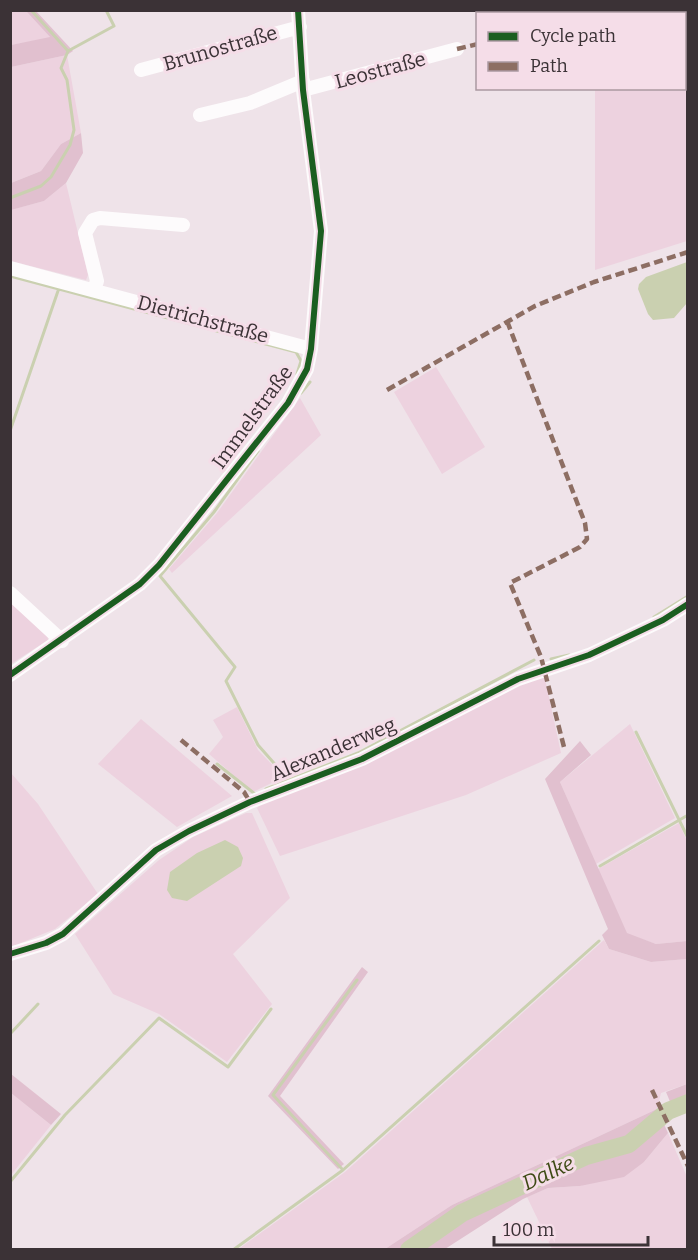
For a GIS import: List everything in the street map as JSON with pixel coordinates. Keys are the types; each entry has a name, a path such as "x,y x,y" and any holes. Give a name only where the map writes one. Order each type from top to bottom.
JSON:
{"street":[{"name":"Immelstraße","path":"10,675 62,641 140,584 164,558 288,403 307,369 311,349 321,231 303,86 298,10"},
{"name":"Brunostraße","path":"141,70 300,27"},
{"name":"Leostraße","path":"303,86 457,49"},
{"path":"200,115 250,103 303,86"},
{"path":"94,290 97,281 85,233 93,220 100,218 183,225"},
{"name":"Dietrichstraße","path":"10,268 311,349"},
{"path":"10,593 62,641"},
{"name":"Alexanderweg","path":"10,954 46,943 63,934 156,850 189,831 250,802 362,759 518,679 590,655 663,620 687,604"}],"shaded area":[{"path":"11,11 26,11 51,38 11,45"},
{"path":"26,11 36,11 73,51 67,55 11,67 11,45 50,37"},
{"path":"686,21 687,241 595,270 595,90 686,90"},
{"path":"67,55 81,133 61,144 41,171 11,183 11,67"},
{"path":"81,133 83,153 66,183 44,201 11,210 11,183 41,171 61,144"},
{"path":"66,183 88,275 86,280 11,261 10,210 44,201"},
{"path":"687,262 687,303 674,318 653,320 648,314 638,289 639,284 646,277"},
{"path":"436,367 485,447 442,474 394,392"},
{"path":"300,398 321,435 172,573 169,569 217,513"},
{"path":"11,599 47,631 48,640 11,664"},
{"path":"544,674 561,753 466,795 280,856 257,808 265,799 519,682"},
{"path":"237,707 258,750 284,777 253,792 209,754 223,737 213,720"},
{"path":"141,719 232,796 177,827 98,764"},
{"path":"630,724 675,818 596,864 560,782"},
{"path":"580,741 591,755 560,782 627,933 656,944 687,941 687,959 651,962 609,949 602,935 608,929 545,779"},
{"path":"11,773 38,804 98,894 55,929 11,947"},
{"path":"246,813 252,813 290,898 233,954 272,1004 227,1062 159,1014 113,994 75,934 159,860 193,837"},
{"path":"679,823 687,841 687,941 656,944 627,934 598,869"},
{"path":"225,840 238,847 243,858 241,866 187,901 172,898 167,890 170,872 197,853"},
{"path":"604,940 609,949 651,962 687,959 687,1084 661,1093 657,1109 452,1205 385,1249 237,1250 345,1172"},
{"path":"362,967 368,972 280,1096 344,1164 338,1169 268,1096"},
{"path":"11,1074 61,1114 51,1125 11,1093"},
{"path":"687,1084 687,1111 676,1116 666,1092"},
{"path":"11,1093 51,1125 11,1175"},
{"path":"657,1109 668,1133 644,1162 624,1177 580,1186 548,1188 523,1199 445,1249 385,1249 452,1205"},
{"path":"668,1133 687,1177 687,1249 552,1249 527,1197 548,1188 580,1186 644,1162"}],"waterway":[{"path":"31,10 68,51"},
{"path":"10,198 41,186 51,177 70,145 74,130 67,80 61,68 68,51 114,26 106,10"},
{"path":"10,276 296,352 301,361 297,374"},
{"path":"10,431 59,288"},
{"path":"301,393 310,382"},
{"path":"258,451 214,512 160,576 235,667 226,681 258,745 288,779"},
{"path":"654,617 688,596"},
{"path":"551,659 569,655"},
{"path":"266,789 358,753 534,660"},
{"path":"636,732 688,838"},
{"path":"217,764 255,794"},
{"path":"600,866 688,815"},
{"path":"233,1250 343,1170 599,941"},
{"path":"343,1170 273,1095 357,980"},
{"path":"10,1034 38,1004"},
{"path":"10,1182 65,1115 159,1018 228,1067 271,1009"},
{"name":"Dalke","path":"409,1250 462,1213 586,1156 629,1144 668,1111 688,1103"}],"marked path":[{"path":"457,49 476,44"},
{"path":"387,390 535,306 594,282 688,252"},
{"path":"507,321 585,523 587,539 580,547 510,583 541,657 565,751"},
{"path":"181,740 244,792 250,802"},
{"path":"652,1090 688,1166"}],"cycle path":[{"path":"10,675 140,584 159,565 288,403 307,369 311,349 321,231 303,90 298,10"},
{"path":"10,954 46,943 63,934 156,850 189,831 250,802 362,759 518,679 589,655 663,620 688,604"}]}
